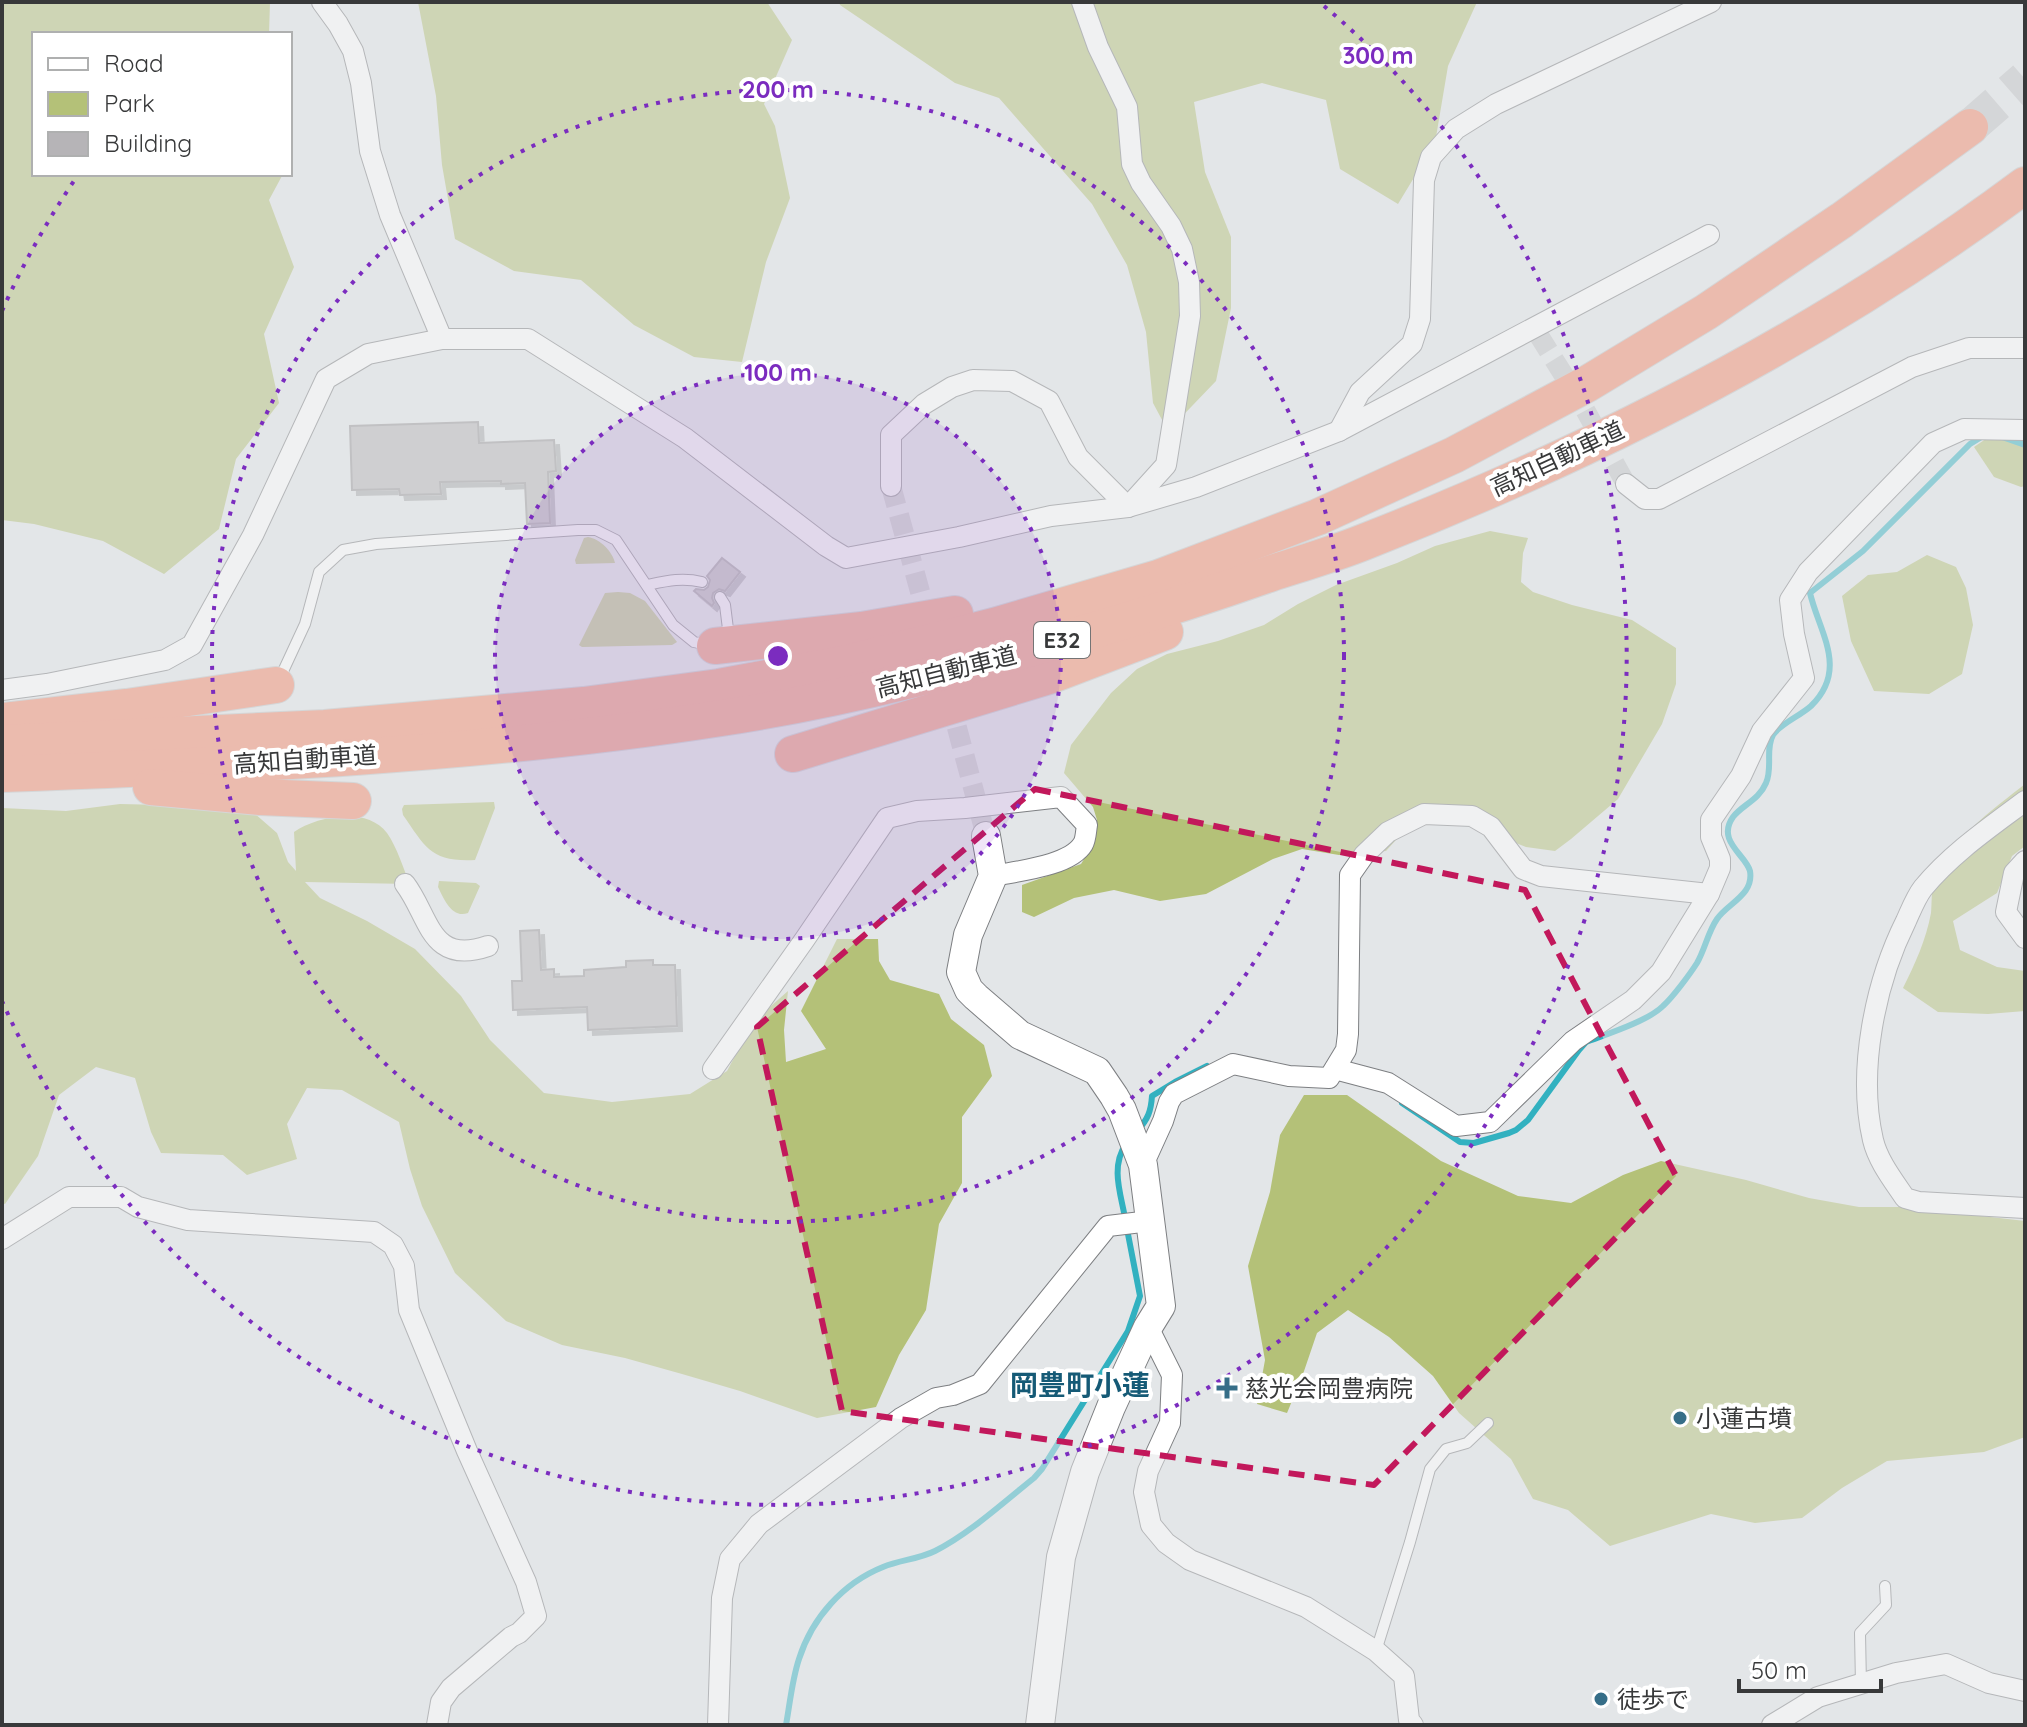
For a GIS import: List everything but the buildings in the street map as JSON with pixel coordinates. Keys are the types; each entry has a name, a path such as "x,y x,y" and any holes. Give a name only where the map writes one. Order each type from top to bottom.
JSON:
{"highway":[{"name":"高知自動車道","path":"2,743 382,724 584,705 719,687 847,663 994,626 1158,578 1318,517 1454,455 1587,384 1731,295 1842,220 1970,127"},
{"name":"高知自動車道","path":"2,774 198,766 457,749 587,736 723,718 853,694 998,659 1165,609 1360,544 1620,429 1738,369 1864,295 2025,185"},
{"path":"722,645 862,630 987,609 1318,517"},
{"path":"793,754 1052,675 1177,627 1360,544"},
{"path":"2,721 276,685"},
{"path":"2,785 90,783 353,801"}],"street":[{"path":"322,2 353,51 361,83 370,151 386,202 442,339"},
{"path":"1082,2 1098,47 1127,107 1132,164 1141,183 1171,226 1182,249 1189,282 1190,316 1166,465 1128,507"},
{"path":"1339,431 1360,392 1412,344 1417,333 1424,180 1431,157 1439,147 1456,129 1496,104 1711,2"},
{"path":"2,690 165,660 192,645 253,535 326,379 368,354 442,339 528,339 685,438 791,521 846,558 1051,516 1128,507 1196,487 1339,431 1537,330 1709,235"},
{"path":"1626,484 1645,499 1659,499 1912,367 1969,348 2025,348"},
{"path":"891,486 891,435 924,404 952,387 973,380 1012,381 1049,401 1078,457 1128,507"},
{"path":"1136,1145 1163,1121 1174,1094 1233,1064 1289,1076 1333,1073 1388,1083 1456,1126 1490,1122 1573,1041 1633,1000 1661,972 1709,894 1720,868 1720,859 1711,837 1711,820 1741,776 1762,731 1804,678 1790,600 1808,572 1933,443 1964,429 2025,430"},
{"path":"713,1069 887,818 917,811 1061,797 1087,825 1084,842 1070,857 993,876"},
{"path":"2025,801 1964,846 1921,891 1898,937 1877,997 1870,1041 1866,1105 1873,1143 1905,1198 1919,1202 2025,1208"},
{"path":"1333,1073 1346,1050 1348,1034 1350,875 1364,855 1388,832 1424,814 1472,816 1491,827 1523,869 1541,876 1709,894"},
{"path":"986,836 993,876 968,935 961,972 969,990 1020,1035 1097,1071 1122,1110 1136,1145 1134,1223 1161,1306 1111,1407 1085,1472 1061,1557 1040,1725"},
{"path":"2025,861 2014,873 2006,912 2025,938"},
{"path":"405,884 439,943 457,951 474,951 488,946"},
{"path":"2,1239 69,1197 121,1197 138,1207 188,1220 374,1232 393,1245 404,1266 409,1310 467,1451 526,1582 536,1616 451,1688 441,1702 437,1725"},
{"path":"718,1725 722,1598 730,1559 759,1524 901,1418 936,1398 980,1384 1108,1226 1134,1223"},
{"path":"1148,1327 1172,1375 1170,1423 1148,1471 1144,1492 1151,1525 1166,1543 1190,1560 1306,1607 1376,1651 1404,1676 1409,1720 1413,1725"},
{"path":"1772,1725 1818,1697 1896,1673 1946,1664 1989,1683 2025,1691"}],"lane":[{"path":"276,685 305,624 319,572 343,550 376,544 596,530 616,540 673,625 694,642 722,645 725,605 720,597"},
{"path":"647,585 674,579 702,582"},
{"path":"1376,1651 1430,1469 1446,1449 1467,1443 1488,1423"},
{"path":"1861,1685 1860,1633 1886,1605 1885,1586"}],"highlighted area":[{"path":"1035,789 1525,890 1676,1176 1374,1485 842,1411 757,1027"}],"green space":[{"path":"2,2 270,2 269,32 32,32 32,176 282,176 269,200 294,267 264,334 279,403 236,459 219,529 164,574 103,541 34,524 2,520"},
{"path":"418,2 767,2 792,40 764,104 775,126 790,198 766,262 742,362 694,357 634,325 581,280 514,271 455,239 442,165 436,96"},
{"path":"839,2 1477,2 1448,66 1435,143 1398,204 1340,169 1326,100 1262,83 1194,102 1205,172 1231,237 1231,308 1216,381 1168,431 1153,403 1146,332 1127,265 1092,204 999,98 955,83"},
{"path":"2025,429 2025,486 2021,487 1994,477 1974,447 1996,432"},
{"path":"1490,531 1528,538 1523,553 1521,582 1533,592 1632,620 1676,648 1676,684 1662,724 1618,799 1571,839 1555,851 1526,847 1455,819 1413,821 1386,851 1339,855 1302,849 1273,859 1206,894 1160,901 1114,890 1074,898 1034,917 1022,912 1022,885 1081,864 1095,842 1097,820 1093,807 1064,773 1071,745 1111,693 1137,669 1167,654 1264,625 1336,585 1435,546"},
{"path":"584,538 605,546 615,563 576,564"},
{"path":"1927,555 1956,567 1966,588 1973,625 1962,674 1929,694 1874,691 1851,641 1842,596 1868,575 1897,572"},
{"path":"605,593 630,593 645,601 677,642 672,645 579,645"},
{"path":"2025,784 2025,846 2012,856 1997,893 1953,921 1960,950 1997,967 2025,971 2025,1011 1988,1014 1938,1012 1903,988 1926,933 1939,868 1959,841"},
{"path":"494,802 495,808 475,860 448,858 431,851 403,815 402,809 404,805"},
{"path":"120,804 247,807 277,833 288,862 296,871 294,832 304,826 342,816 367,819 378,825 394,845 410,884 305,882 320,898 415,949 461,996 490,1040 544,1093 612,1102 690,1094 727,1071 754,1021 788,991 784,1030 786,1062 826,1049 801,1011 837,939 878,939 879,961 890,980 939,994 951,1019 984,1045 992,1076 962,1117 962,1183 939,1224 926,1310 899,1355 876,1407 817,1418 682,1374 562,1345 506,1321 455,1273 422,1206 399,1122 342,1090 307,1088 287,1124 297,1159 247,1175 223,1155 161,1153 151,1132 135,1078 96,1067 59,1095 38,1156 5,1204 2,1203 2,808 66,811"},
{"path":"439,881 476,883 480,886 468,913 457,913 449,907 438,887"},
{"path":"1304,1095 1347,1095 1441,1161 1518,1196 1571,1203 1623,1175 1661,1161 1809,1198 1859,1207 1904,1207 2025,1221 2025,1437 1984,1452 1887,1461 1842,1488 1802,1518 1755,1523 1711,1514 1610,1546 1568,1510 1533,1499 1511,1459 1459,1413 1433,1376 1389,1337 1348,1310 1317,1333 1287,1413 1257,1404 1265,1360 1248,1266 1270,1192 1280,1135"}],"waterway":[{"path":"1402,1103 1460,1142 1474,1143 1509,1133 1528,1120 1586,1042 1648,1017 1672,997 1697,963 1717,919 1748,886 1750,871 1730,840 1729,826 1733,817 1759,794 1766,783 1773,735 1811,706 1828,678 1828,650 1810,593 1863,551 1970,444 1983,436"},
{"path":"2002,437 2025,445"},
{"path":"1138,1130 1148,1114 1152,1096 1207,1066"},
{"path":"1125,1218 1118,1171 1126,1144"},
{"path":"786,1725 793,1683 805,1644 821,1616 842,1592 868,1574 929,1554 948,1544 986,1517 1042,1469 1128,1331 1140,1296 1127,1229"}],"tunnel":[{"path":"1970,127 2025,79"},
{"path":"1538,334 1626,484"},
{"path":"891,486 930,628"},
{"path":"949,698 986,836"}],"place":[{"name":"慈光会岡豊病院","path":"1227,1388"},
{"name":"小蓮古墳","path":"1680,1418"},
{"name":"徒歩で","path":"1601,1699"}],"district":[{"name":"岡豊町小蓮","path":"1080,1384"}]}
